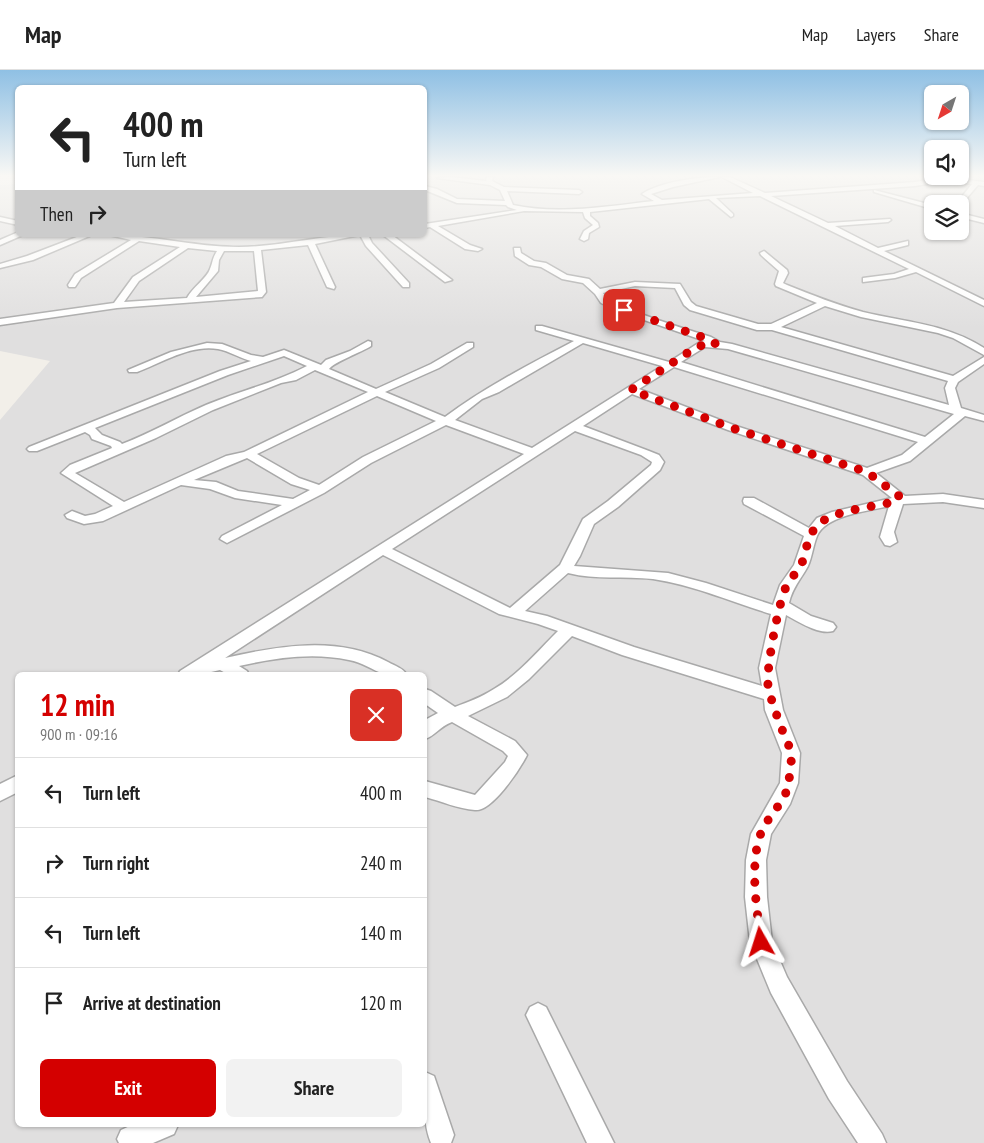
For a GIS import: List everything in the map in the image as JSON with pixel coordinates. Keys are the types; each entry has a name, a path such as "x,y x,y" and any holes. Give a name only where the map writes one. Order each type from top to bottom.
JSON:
{"street":[{"path":"434,227 468,247 478,249"},
{"path":"584,239 586,232 596,227"},
{"path":"831,227 984,303"},
{"path":"0,242 15,236"},
{"path":"2,266 22,261 83,237"},
{"path":"173,244 184,237"},
{"path":"288,237 295,243"},
{"path":"72,285 78,276 135,238 187,246 257,249 341,237"},
{"path":"365,237 369,244 406,285"},
{"path":"389,237 448,280"},
{"path":"310,241 331,288"},
{"path":"878,250 905,243"},
{"path":"117,305 136,279 187,246"},
{"path":"190,300 194,292 214,271 215,260 222,249"},
{"path":"0,322 117,305 261,294 260,262 257,249"},
{"path":"516,250 518,254 532,263 543,265 565,277 582,280 598,292 604,301 624,310 708,339 716,344"},
{"path":"764,253 784,273 780,282 781,286 858,313 947,332 961,337 984,352"},
{"path":"866,280 899,275 917,269"},
{"path":"598,292 635,284 677,286 680,288 685,302 693,308 757,327 773,327 954,380"},
{"path":"956,289 984,293"},
{"path":"773,327 826,302"},
{"path":"729,346 757,327"},
{"path":"539,328 671,364 926,441"},
{"path":"227,539 320,490 367,460 431,427 447,421 478,397 501,387 536,365 584,340"},
{"path":"123,507 67,473 118,448 152,436 209,408 278,381 319,368 368,344"},
{"path":"204,670 381,549 703,344 729,346 984,418"},
{"path":"72,515 90,520 248,454 435,366 470,345"},
{"path":"133,370 192,349 210,346 224,348 250,359 262,359"},
{"path":"33,449 262,359 284,353 375,393 533,453"},
{"path":"959,412 950,388 954,380 984,360"},
{"path":"631,390 732,428 867,472 899,496 887,532 890,542"},
{"path":"867,472 906,458 959,412"},
{"path":"513,613 565,568 573,556 588,522 613,504 656,467 658,462 645,452 575,426"},
{"path":"86,428 96,434 96,437 116,444 118,448"},
{"path":"248,454 295,480 320,490"},
{"path":"179,482 212,485 236,494 295,503"},
{"path":"873,1143 838,1090 783,993 761,942 756,897 756,860 760,834 783,798 789,783 791,753 774,710 767,668 787,585 801,565 811,534 822,521 837,515 898,500 943,498 984,504"},
{"path":"749,501 811,534"},
{"path":"381,549 497,608 569,630 628,652 771,695"},
{"path":"565,568 596,574 643,574 670,578 780,608 806,620 828,627"},
{"path":"427,730 434,722 501,693 523,675 569,630"},
{"path":"204,670 275,653 312,650 361,655 394,672"},
{"path":"204,670 219,672"},
{"path":"427,696 453,715 516,750 518,755 512,766 482,800 476,802 427,790"},
{"path":"0,793 15,784"},
{"path":"538,1015 601,1143"},
{"path":"427,1091 441,1135"},
{"path":"130,1136 159,1127"}],"shaded area":[{"path":"0,227 15,227 15,237 427,237 427,227 924,227 924,240 969,240 969,227 984,227 984,1143 0,1143 0,420 50,361 0,351"}],"route":[{"path":"624,310 708,339 716,344 708,343 698,346 631,390 732,428 867,472 899,496 898,500 893,502 837,515 822,521 816,526 811,534 801,565 787,585 782,599 767,668 774,710 791,753 789,783 783,798 760,834 756,860 756,897 761,942"}]}
